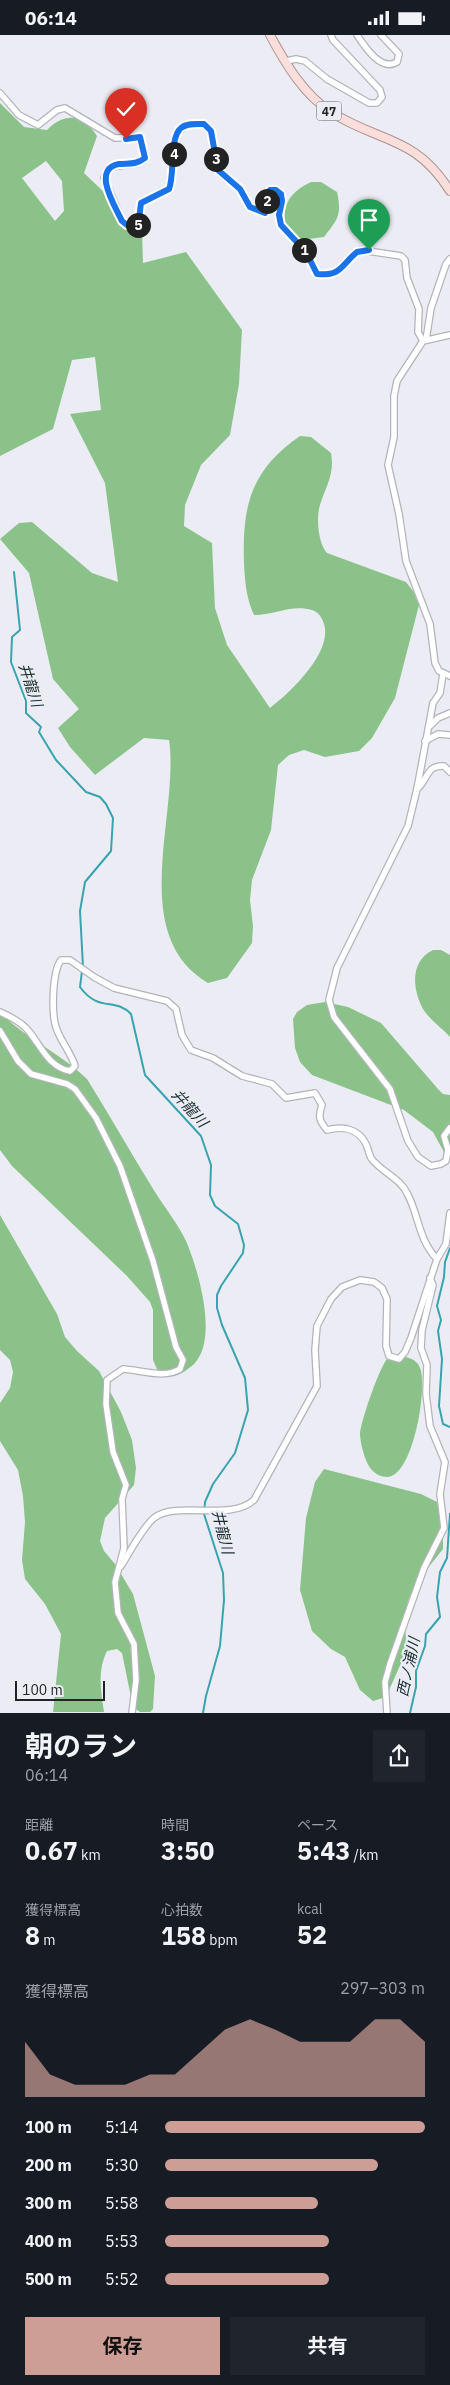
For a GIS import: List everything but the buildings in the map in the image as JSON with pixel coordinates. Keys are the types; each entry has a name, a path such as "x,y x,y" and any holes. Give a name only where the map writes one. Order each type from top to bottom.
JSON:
{"main road":[{"name":"47","path":"270,35 308,93 319,104 346,120 394,139 416,153 441,177 450,191"}],"street":[{"path":"286,61 296,59 305,61 327,79 369,103 378,103 382,97 380,90 333,40 331,35"},
{"path":"357,35 367,50 383,63 394,65 398,62 399,54 381,35"},
{"path":"0,93 18,115 38,125 57,109 65,109 116,138 140,137 145,158 138,163 111,167 106,170 104,178 122,221 133,227 138,227 141,203 169,189 172,183 177,133 187,125 204,124 211,131 218,170 240,189 250,207 265,213 268,208 267,194 270,190 276,190 281,194 282,201 279,215 281,225 306,252 317,274 329,275 340,271 352,255 361,250 402,256 405,260 406,278 419,309 418,333 425,340"},
{"path":"450,259 446,264 431,308 425,340 397,381 394,396 394,437 388,465 406,561 430,625 436,668 447,675 440,693 433,703 430,726 425,741 408,827 337,967 329,1000 334,1017 390,1089 408,1141 424,1164 436,1166 446,1161 448,1150 444,1136 450,1128"},
{"path":"425,340 450,335"},
{"path":"430,726 438,718 450,713"},
{"path":"425,741 438,734 450,735"},
{"path":"417,789 422,784 426,773 434,767 444,766 450,772"},
{"path":"0,1012 27,1029 44,1055 63,1070 70,1071 75,1066 56,1029 54,1006 56,973 61,960 70,959 94,977 114,987 167,1001 176,1009 182,1035 190,1050 213,1058 242,1076 272,1084 286,1098 315,1093 322,1105 319,1114 320,1122 327,1130 348,1128 362,1137 371,1158 401,1183 408,1194 417,1225 429,1250 436,1259"},
{"path":"0,1031 18,1061 31,1074 67,1084 75,1089 96,1118 120,1166 153,1261 176,1347 183,1360 180,1369 174,1373 166,1374 123,1369 106,1380 106,1404 113,1452 126,1485 122,1499 124,1548 115,1582 118,1613 134,1644 136,1658 132,1713"},
{"path":"117,1571 152,1519 168,1513 240,1509 254,1500 317,1386 315,1344 317,1326 331,1299 342,1287 360,1280 374,1283 382,1288 387,1299 386,1346 389,1356 399,1359 411,1338 436,1259 448,1244 450,1213"},
{"path":"387,1713 385,1682 390,1664 424,1568 444,1529 440,1494 445,1463 430,1426 426,1394 427,1365 421,1348 422,1330 433,1285 430,1278"}],"green space":[{"path":"0,103 24,127 47,130 60,120 67,118 74,118 86,123 97,136 84,173 107,195 131,233 142,232 143,263 186,252 242,330 239,384 230,435 201,465 185,505 184,526 212,543 215,608 227,645 270,708 308,671 322,647 325,635 321,617 317,612 305,608 254,615 245,583 245,523 253,491 260,476 270,462 300,436 311,437 331,453 331,474 320,505 318,517 320,537 324,549 327,553 406,582 413,591 419,605 395,698 372,738 359,751 325,757 304,750 289,755 278,765 271,830 252,880 250,900 253,926 252,943 227,978 208,983 183,962 169,935 163,904 162,871 170,769 169,740 144,738 95,775 70,747 58,728 79,709 53,679 29,573 0,539 19,523 32,522 92,573 118,582 105,483 70,414 101,410 95,357 72,360 53,429 0,456","holes":["46,161 62,181 64,211 55,221 22,178"]},
{"path":"311,182 321,182 337,192 339,212 336,221 324,237 301,240 287,235 285,210 291,197"},
{"path":"433,950 441,950 450,955 450,1037 423,1009 415,984 415,976 420,961"},
{"path":"325,1002 348,1007 381,1023 438,1089 443,1094 450,1095 450,1163 433,1132 404,1110 312,1075 300,1062 295,1048 293,1019 297,1012 307,1005"},
{"path":"0,1013 21,1031 66,1061 87,1079 186,1241 196,1269 206,1321 205,1338 201,1353 194,1364 183,1373 170,1377 160,1376 153,1360 153,1310 150,1302 127,1276 12,1166 0,1150"},
{"path":"0,1215 57,1314 65,1337 99,1371 121,1412 132,1440 136,1468 134,1485 105,1518 100,1541 104,1551 115,1564 133,1594 155,1676 153,1709 150,1712 140,1712 133,1707 122,1653 117,1649 107,1651 102,1666 101,1681 104,1712 53,1712 61,1634 45,1604 25,1579 22,1560 25,1522 23,1496 18,1470 0,1441 0,1403 10,1388 13,1372 10,1360 0,1350"},
{"path":"395,1355 410,1358 416,1362 420,1368 422,1378 422,1393 420,1411 411,1448 404,1463 396,1473 385,1477 376,1474 369,1466 363,1452 360,1433 367,1406 380,1371 388,1358"},
{"path":"324,1469 421,1494 437,1502 443,1521 443,1549 415,1584 408,1601 405,1619 406,1642 402,1661 386,1697 373,1701 360,1690 345,1657 331,1649 312,1631 300,1590 306,1518 315,1482"}],"waterway":[{"name":"井龍川","path":"14,572 20,630 12,637 11,662 26,701 26,713 41,727 39,732 56,760 86,792 100,797 113,818 111,851 85,882 80,911 83,967"},
{"name":"井龍川","path":"82,971 80,987 87,995 94,1000 119,1006 131,1014 145,1075 201,1136 211,1165 210,1195 215,1206 238,1224 244,1245 243,1253 217,1295 217,1308 222,1325 245,1378 248,1410 235,1453 213,1484 205,1502 204,1514 223,1573 224,1600 220,1646 203,1713"},
{"name":"西ノ浦川","path":"450,1248 445,1262 444,1277 437,1306 441,1320 438,1331 442,1359 439,1406 443,1424 450,1427"},
{"name":"西ノ浦川","path":"410,1713 416,1687 416,1671 425,1646 426,1634 440,1617 437,1597 440,1572 447,1558 450,1514"}],"route":[{"path":"126,139 140,137 145,158 138,163 118,164 111,167 106,170 104,178 122,221 127,225 138,227 138,212 141,203 169,189 172,183 177,133 187,125 204,124 211,131 218,170 240,189 250,207 265,213 268,208 267,194 270,190 276,190 281,194 282,201 279,215 281,225 289,236 306,252 317,274 329,275 340,271 352,255 361,250 369,250"}]}
